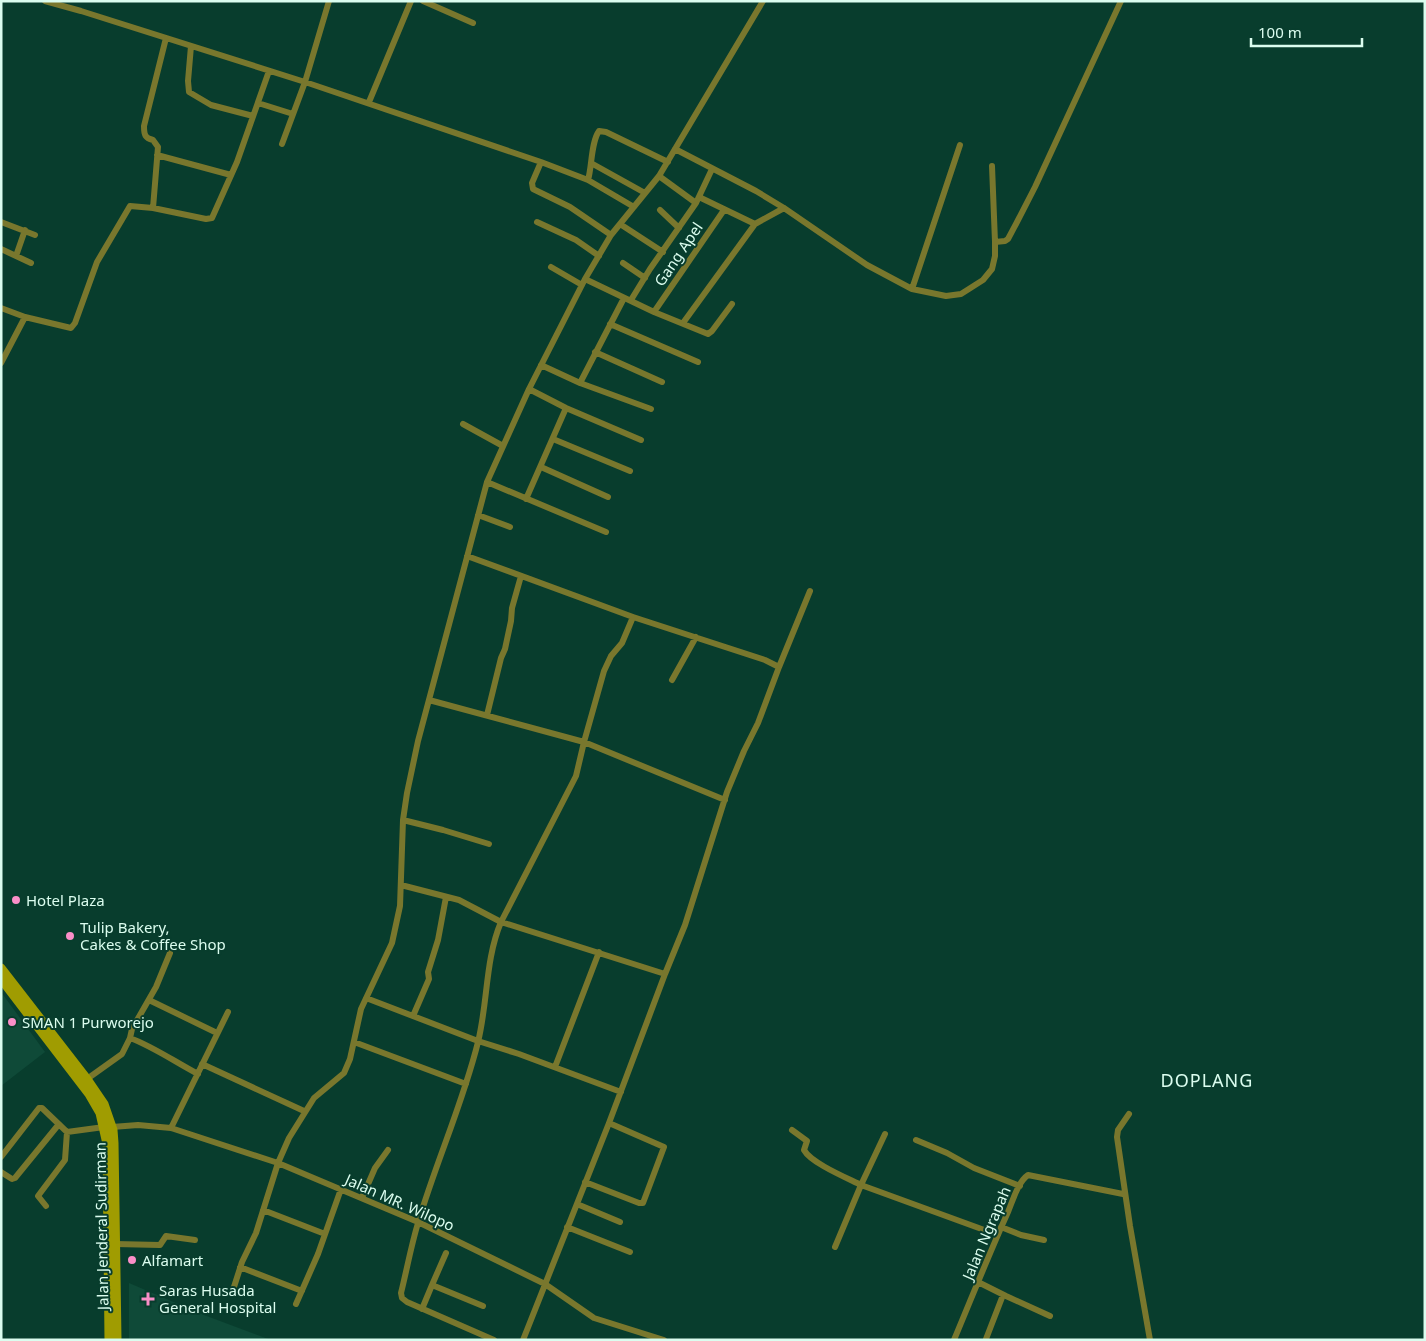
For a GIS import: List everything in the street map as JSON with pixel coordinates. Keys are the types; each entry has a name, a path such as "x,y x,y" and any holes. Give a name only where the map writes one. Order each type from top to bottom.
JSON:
{"main road":[{"path":"1,968 87,1079 104,1112"},
{"path":"1,979 104,1112"},
{"name":"Jalan Jenderal Sudirman","path":"104,1112 114,1143 115,1244 110,1340"},
{"name":"Jalan Jenderal Sudirman","path":"108,1127 112,1283 117,1340"}],"street":[{"path":"45,1 369,102 541,162 588,180 634,207"},
{"path":"282,144 306,82 329,1"},
{"path":"369,102 411,1"},
{"path":"423,1 473,24"},
{"path":"233,1290 240,1267 256,1233 278,1163 289,1138 304,1111 314,1098 344,1073 350,1059 361,1009 392,943 400,906 402,820 412,767 487,482 529,389 584,282 611,235 659,176 668,162 762,1"},
{"path":"995,242 1008,239 1020,217 1121,1"},
{"path":"153,208 158,147 153,140 144,134 144,126 166,38"},
{"path":"192,46 188,81 189,92 211,104 254,116"},
{"path":"1,308 25,317 71,328 74,326 97,262 128,208 134,206 153,208 210,219 214,215 237,162 269,71"},
{"path":"258,103 293,114"},
{"path":"588,180 596,136 599,131 606,132 668,162"},
{"path":"912,289 960,145"},
{"path":"674,149 756,191 867,264 912,289 946,296 965,292 983,280 992,269 995,256 992,166"},
{"path":"157,155 231,174"},
{"path":"541,162 532,184 533,188 570,207 611,235"},
{"path":"591,162 645,193"},
{"path":"631,300 697,200 712,169"},
{"path":"659,176 697,200 755,224"},
{"path":"683,324 755,224 784,208"},
{"path":"660,210 679,228"},
{"name":"Gang Apel","path":"654,312 724,210"},
{"path":"1,222 35,234"},
{"path":"537,222 576,240 599,256"},
{"path":"620,224 663,252"},
{"path":"16,256 25,230"},
{"path":"1,249 31,263"},
{"path":"622,263 644,278"},
{"path":"551,267 709,334 732,304"},
{"path":"580,383 624,298"},
{"path":"1,363 25,317"},
{"path":"610,324 698,362"},
{"path":"595,352 662,382"},
{"path":"541,365 580,383 651,409"},
{"path":"529,389 566,408 641,440"},
{"path":"526,499 566,408"},
{"path":"463,424 503,446"},
{"path":"553,439 630,471"},
{"path":"541,467 608,497"},
{"path":"487,482 606,532"},
{"path":"478,515 510,527"},
{"path":"467,556 633,617 779,666"},
{"path":"486,715 505,649 512,608 521,576"},
{"path":"524,1340 685,925 725,800 758,723 810,591"},
{"path":"494,1340 404,1300 401,1293 418,1222 466,1084 478,1041 484,1013 494,939 571,788 576,776 604,671 611,656 622,643 633,617"},
{"path":"672,680 696,637"},
{"path":"429,700 584,742 725,800"},
{"path":"402,820 489,844"},
{"path":"401,885 459,900 501,922 665,974"},
{"path":"413,1016 429,979 428,972 438,940 446,897"},
{"path":"555,1067 599,952"},
{"path":"87,1079 122,1054 170,953"},
{"path":"366,998 478,1041 621,1092"},
{"path":"148,1000 217,1033"},
{"path":"171,1128 228,1012"},
{"path":"130,1038 147,1044 198,1074"},
{"path":"354,1042 466,1084"},
{"path":"202,1064 304,1111"},
{"path":"1,1157 39,1108 42,1108 67,1132 65,1160 38,1196 46,1206"},
{"path":"1129,1114 1117,1133 1150,1340"},
{"path":"585,1182 643,1203 664,1147 609,1123"},
{"path":"1,1172 12,1179 16,1178 59,1124"},
{"name":"Jalan MR. Wilopo","path":"67,1132 138,1125 171,1128 278,1163 418,1222 545,1284 594,1318 664,1340"},
{"path":"792,1130 807,1141 804,1150 806,1154 823,1166 861,1185 998,1235"},
{"path":"835,1247 885,1134"},
{"path":"916,1140 947,1153 974,1168 1020,1186"},
{"path":"362,1198 375,1168 388,1150"},
{"name":"Jalan Ngrapah","path":"954,1340 1001,1227 1020,1186 1028,1175 1123,1194 1125,1192"},
{"path":"296,1304 318,1254 341,1189"},
{"path":"577,1204 620,1222"},
{"path":"263,1210 325,1234"},
{"path":"568,1227 630,1252"},
{"path":"1001,1227 1028,1237 1044,1240"},
{"path":"115,1244 160,1245 166,1236 194,1240"},
{"path":"422,1309 446,1253"},
{"path":"240,1267 302,1291"},
{"path":"978,1282 1050,1316"},
{"path":"432,1285 483,1306"},
{"path":"986,1339 1003,1295"}],"shaded area":[{"name":"SMAN 1 Purworejo","path":"1,992 45,1052 1,1086"},
{"name":"Saras Husada General Hospital","path":"129,1283 204,1315 271,1340 129,1340"}],"place":[{"name":"Hotel Plaza","path":"16,900"},
{"name":"Tulip Bakery, Cakes & Coffee Shop","path":"70,936"},
{"name":"SMAN 1 Purworejo","path":"12,1022"},
{"name":"Alfamart","path":"132,1260"},
{"name":"Saras Husada General Hospital","path":"148,1299"}],"district":[{"name":"DOPLANG","path":"1207,1080"}]}
